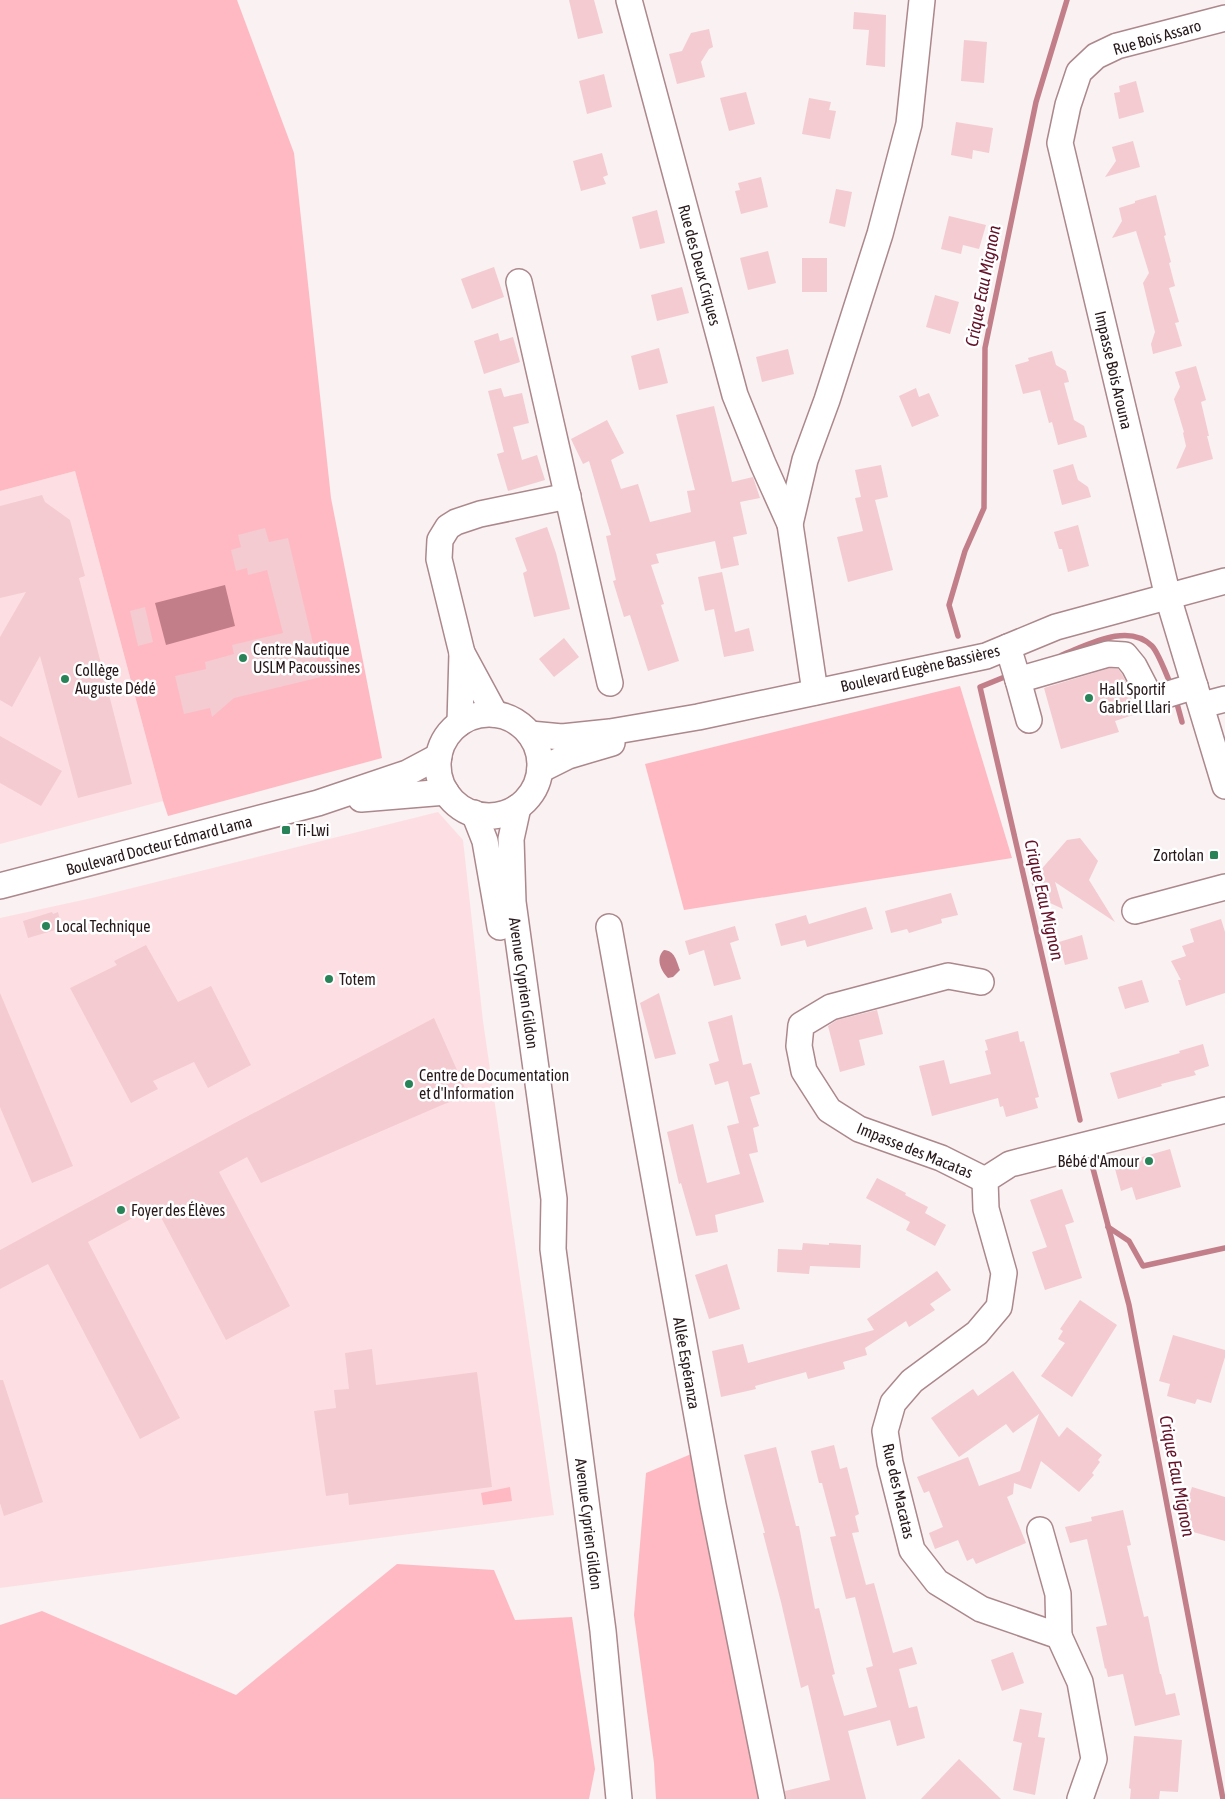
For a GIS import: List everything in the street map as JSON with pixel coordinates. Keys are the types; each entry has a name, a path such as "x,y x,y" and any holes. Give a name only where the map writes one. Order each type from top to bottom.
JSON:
{"street":[{"name":"Rue des Deux Criques","path":"629,0 735,395 790,524 815,692"},
{"name":"Rue des Deux Criques","path":"790,524 805,460 827,400 880,234 909,124 922,0"},
{"name":"Rue Bois Assaro","path":"1060,143 1068,105 1079,72 1096,56 1118,46 1225,18"},
{"name":"Impasse Bois Arouna","path":"1060,143 1168,597 1207,697 1225,786"},
{"path":"519,282 610,683"},
{"path":"763,464 805,460"},
{"path":"460,723 462,654 439,558 442,535 448,527 456,522 480,514 568,496"},
{"name":"Boulevard Eugène Bassières","path":"530,734 562,736 600,733 698,717 986,656 1056,627 1225,581"},
{"path":"1008,647 1029,720"},
{"path":"462,654 495,714"},
{"path":"1018,680 1108,654 1125,655 1134,666 1148,693 1160,697 1207,697"},
{"path":"495,714 522,725 530,734 538,750 540,770 537,782 531,793 518,807 500,814 487,815 474,813 455,802 446,792 438,768 439,756 446,738 460,723 472,717 495,714"},
{"name":"Boulevard Eugène Bassières","path":"540,770 568,756 698,717"},
{"name":"Boulevard Docteur Edmard Lama","path":"0,886 318,803 407,773 439,756"},
{"name":"Boulevard Docteur Edmard Lama","path":"318,803 446,792"},
{"name":"Avenue Cyprien Gildon","path":"518,807 511,839 513,902 554,1199 553,1249"},
{"name":"Avenue Cyprien Gildon","path":"474,813 485,841 497,903 518,1067 541,1207 553,1249 602,1622 620,1799"},
{"path":"1134,911 1225,886"},
{"name":"Allée Espéranza","path":"609,927 713,1505 772,1799"},
{"name":"Impasse des Macatas","path":"981,982 948,976 831,1006 801,1025 799,1046 804,1072 830,1110 859,1129 941,1158 985,1180"},
{"path":"985,1180 1010,1164 1225,1110"},
{"name":"Rue des Macatas","path":"985,1180 986,1209 1004,1273 999,1307 977,1333 912,1381 893,1403 886,1431 890,1463 912,1550 937,1582 980,1609 1059,1636"},
{"path":"1040,1530 1058,1594 1059,1636 1080,1682 1094,1759 1080,1799"}],"shaded area":[{"path":"0,0 237,0 294,153 331,498 382,758 168,816 75,471 0,491"},
{"name":"Collège Auguste Dédé","path":"75,471 163,801 0,844 0,491"},
{"path":"225,585 235,626 166,645 155,603"},
{"path":"960,686 1012,858 684,910 645,764"},
{"path":"438,812 463,840 483,1021 554,1515 0,1588 0,918 92,898"},
{"path":"664,950 673,954 680,970 673,977 668,978 663,972 659,961"},
{"path":"696,1452 763,1799 656,1799 654,1763 634,1615 646,1473"},
{"path":"510,1487 512,1501 483,1505 481,1493"},
{"path":"397,1564 494,1570 515,1620 572,1617 595,1769 589,1799 0,1799 0,1625 42,1611 236,1695"}],"building":[{"path":"569,0 594,0 603,33 578,39"},
{"path":"854,12 886,15 885,67 866,65 869,30 853,29"},
{"path":"709,29 713,47 709,49 701,62 705,77 677,84 669,54 682,51 691,33"},
{"path":"964,40 987,42 984,83 961,81"},
{"path":"604,74 612,107 587,114 579,81"},
{"path":"1136,81 1144,112 1119,119 1114,93 1120,92 1119,86"},
{"path":"746,92 755,124 729,131 720,98"},
{"path":"809,98 831,102 829,110 836,111 830,139 802,134"},
{"path":"956,122 993,128 989,153 973,150 972,159 951,155"},
{"path":"1133,141 1140,167 1105,177 1116,161 1112,147"},
{"path":"602,153 608,175 603,177 606,184 581,191 573,161"},
{"path":"761,177 768,207 741,214 735,191 740,190 738,183"},
{"path":"836,189 852,192 845,227 829,223"},
{"path":"1156,195 1171,262 1169,263 1175,286 1169,288 1179,322 1175,323 1182,346 1153,354 1151,344 1155,332 1143,283 1149,273 1136,231 1112,238 1122,221 1119,208"},
{"path":"657,210 665,243 640,249 632,217"},
{"path":"949,216 986,225 979,249 963,245 961,254 941,249"},
{"path":"768,251 776,283 748,290 740,258"},
{"path":"802,258 827,258 827,292 802,292"},
{"path":"494,267 504,297 472,309 461,279"},
{"path":"682,287 689,313 657,321 651,295"},
{"path":"935,295 959,302 950,334 926,327"},
{"path":"498,333 500,341 513,337 520,362 484,374 474,341"},
{"path":"659,348 668,383 639,390 631,356"},
{"path":"788,349 794,374 762,382 756,357"},
{"path":"1052,351 1056,365 1066,371 1069,382 1064,383 1074,420 1084,426 1087,437 1058,445 1052,422 1049,423 1040,390 1023,394 1015,365 1029,361 1028,358"},
{"path":"1196,366 1206,400 1201,402 1213,459 1176,469 1186,446 1184,432 1174,399 1180,387 1175,372"},
{"path":"501,388 504,397 522,393 529,423 513,427 522,460 537,455 545,480 508,491 497,454 504,452 488,391"},
{"path":"916,388 919,397 929,393 939,416 912,427 899,396"},
{"path":"714,406 732,482 753,477 760,498 740,502 747,534 733,537 739,565 721,569 715,541 656,554 659,563 651,565 664,604 661,605 679,661 648,671 630,615 624,617 613,581 616,580 606,536 611,535 589,461 583,464 571,439 607,420 624,453 611,460 621,489 638,484 650,522 691,512 687,491 695,490 676,415"},
{"path":"1073,464 1078,480 1088,487 1091,497 1062,505 1053,470"},
{"path":"881,465 888,497 875,500 893,570 848,582 837,537 863,531 855,498 861,497 855,470"},
{"path":"42,495 45,502 70,520 85,576 79,578 132,784 78,798 40,656 12,707 0,700 0,637 26,592 0,598 0,506"},
{"path":"1078,525 1089,566 1068,572 1062,549 1059,549 1054,532"},
{"path":"547,527 556,553 570,609 534,617 523,573 527,571 515,538"},
{"path":"265,528 269,542 288,538 321,677 234,698 212,717 210,708 184,714 175,676 206,669 205,662 234,654 232,645 283,633 267,570 248,575 247,568 236,571 231,550 241,547 238,535"},
{"path":"722,572 735,632 749,628 754,651 724,657 714,609 705,611 698,577"},
{"path":"145,607 153,642 138,646 130,611"},
{"path":"564,638 579,657 554,677 539,659"},
{"name":"Hall Sportif Gabriel Llari","path":"1110,668 1118,669 1122,674 1136,714 1115,721 1119,732 1061,749 1044,688"},
{"path":"0,736 62,771 41,806 0,783"},
{"path":"1080,838 1098,861 1089,880 1115,922 1055,882 1063,909 1035,896 1031,881 1067,840"},
{"path":"951,893 958,915 941,919 942,923 909,933 907,929 891,933 885,911"},
{"path":"866,907 873,929 807,947 805,940 781,946 775,924 806,915 809,924"},
{"name":"Local Technique","path":"52,912 53,914 58,912 62,928 28,938 23,921"},
{"path":"1221,919 1225,932 1225,993 1186,1006 1178,980 1181,980 1171,961 1186,956 1182,946 1194,942 1190,929"},
{"path":"735,926 739,940 730,943 741,979 714,986 704,950 689,955 685,941"},
{"path":"1082,935 1088,959 1065,965 1059,942"},
{"path":"146,945 178,1002 211,986 251,1065 208,1088 194,1062 153,1081 158,1089 131,1103 70,988 117,965 114,961"},
{"path":"1142,980 1149,1002 1125,1009 1118,987"},
{"path":"0,993 73,1166 32,1183 0,1107"},
{"path":"659,993 676,1054 655,1059 640,1003"},
{"path":"877,1010 883,1034 859,1040 865,1065 840,1072 828,1026 837,1020"},
{"path":"732,1015 743,1065 751,1063 760,1094 750,1097 759,1126 753,1128 758,1152 749,1154 764,1202 715,1215 718,1232 696,1236 681,1183 679,1184 667,1132 693,1124 707,1183 740,1174 727,1126 739,1123 728,1081 715,1085 709,1064 719,1061 708,1022"},
{"path":"434,1018 468,1095 261,1183 247,1157 219,1172 290,1306 226,1340 155,1206 88,1242 180,1418 140,1439 48,1264 0,1289 0,1250"},
{"path":"1018,1031 1020,1042 1024,1041 1039,1097 1035,1098 1038,1108 1006,1117 1003,1106 1000,1107 998,1098 932,1116 919,1066 944,1060 950,1084 991,1074 985,1051 988,1050 985,1040"},
{"path":"1203,1044 1209,1066 1194,1071 1196,1075 1161,1084 1162,1086 1118,1099 1110,1073 1180,1053 1179,1051"},
{"path":"1170,1149 1181,1187 1136,1200 1132,1187 1121,1191 1114,1165"},
{"path":"877,1178 928,1207 925,1213 946,1225 935,1246 906,1230 910,1222 866,1198"},
{"path":"1062,1189 1074,1222 1065,1225 1082,1278 1045,1290 1032,1252 1047,1247 1030,1200"},
{"path":"803,1243 861,1245 860,1268 810,1266 809,1274 777,1272 778,1249 802,1250"},
{"path":"727,1264 740,1309 709,1319 695,1275"},
{"path":"937,1271 951,1290 930,1304 935,1310 909,1327 906,1321 865,1348 867,1355 843,1362 845,1369 808,1379 806,1372 755,1386 756,1389 721,1397 712,1351 743,1344 748,1363 874,1330 867,1319"},
{"path":"1080,1300 1117,1325 1072,1397 1041,1376 1065,1343 1058,1339 1063,1331 1060,1329"},
{"path":"1173,1335 1225,1350 1225,1357 1211,1403 1197,1399 1195,1404 1167,1396 1170,1384 1159,1381"},
{"path":"372,1349 376,1385 477,1372 492,1487 349,1505 348,1493 326,1496 314,1411 336,1408 334,1390 349,1389 345,1353"},
{"path":"1013,1371 1059,1437 1067,1427 1102,1455 1098,1460 1100,1462 1092,1473 1094,1475 1079,1492 1041,1461 1031,1489 1014,1483 1013,1494 1007,1497 1026,1543 976,1564 973,1558 967,1561 958,1540 935,1549 929,1533 943,1527 929,1491 924,1493 917,1477 968,1457 979,1486 1020,1471 1039,1414 1013,1433 1006,1424 959,1457 931,1418 973,1389 978,1396"},
{"path":"0,1380 3,1380 43,1502 4,1516 0,1503"},
{"path":"834,1445 840,1469 847,1467 859,1514 855,1516 859,1532 852,1533 866,1585 874,1583 893,1653 912,1647 917,1664 899,1669 909,1708 917,1706 925,1738 897,1746 890,1720 848,1731 866,1799 786,1799 785,1791 830,1780 808,1685 801,1688 763,1533 765,1533 744,1455 776,1447 796,1526 799,1526 815,1609 819,1608 835,1674 832,1675 844,1716 877,1707 866,1668 873,1666 855,1597 846,1599 830,1537 836,1536 822,1483 819,1483 811,1451"},
{"path":"1192,1487 1225,1497 1225,1541 1179,1528"},
{"path":"1123,1510 1131,1545 1127,1546 1144,1617 1148,1616 1166,1695 1175,1693 1180,1715 1135,1726 1123,1674 1108,1677 1105,1669 1096,1627 1107,1625 1087,1539 1070,1543 1065,1527 1092,1521 1091,1517"},
{"path":"1013,1652 1024,1683 1002,1691 991,1660"},
{"path":"1020,1709 1042,1713 1038,1737 1045,1738 1035,1795 1013,1790 1022,1743 1013,1741"},
{"path":"1134,1736 1182,1740 1178,1792 1160,1791 1159,1799 1130,1799 1131,1789 1129,1788"},
{"path":"959,1759 977,1776 1001,1799 921,1799"}],"waterway":[{"name":"Crique Eau Mignon","path":"958,636 949,605 965,551 984,508 985,348 1036,102 1067,0"},
{"path":"1062,655 1108,638 1131,636 1142,639 1154,649 1172,688"},
{"name":"Crique Eau Mignon","path":"1007,676 980,687 1080,1120"},
{"path":"1176,700 1182,722"},
{"name":"Crique Eau Mignon","path":"1091,1161 1129,1305 1223,1799"},
{"path":"1108,1227 1129,1241 1143,1266 1225,1248"}],"place":[{"name":"Centre Nautique USLM Pacoussines","path":"243,658"},
{"name":"Collège Auguste Dédé","path":"65,679"},
{"name":"Hall Sportif Gabriel Llari","path":"1089,698"},
{"name":"Ti-Lwi","path":"286,830"},
{"name":"Zortolan","path":"1214,855"},
{"name":"Local Technique","path":"46,926"},
{"name":"Totem","path":"329,979"},
{"name":"Centre de Documentation et d'Information","path":"409,1084"},
{"name":"Bébé d'Amour","path":"1149,1161"},
{"name":"Foyer des Élèves","path":"121,1210"}]}
